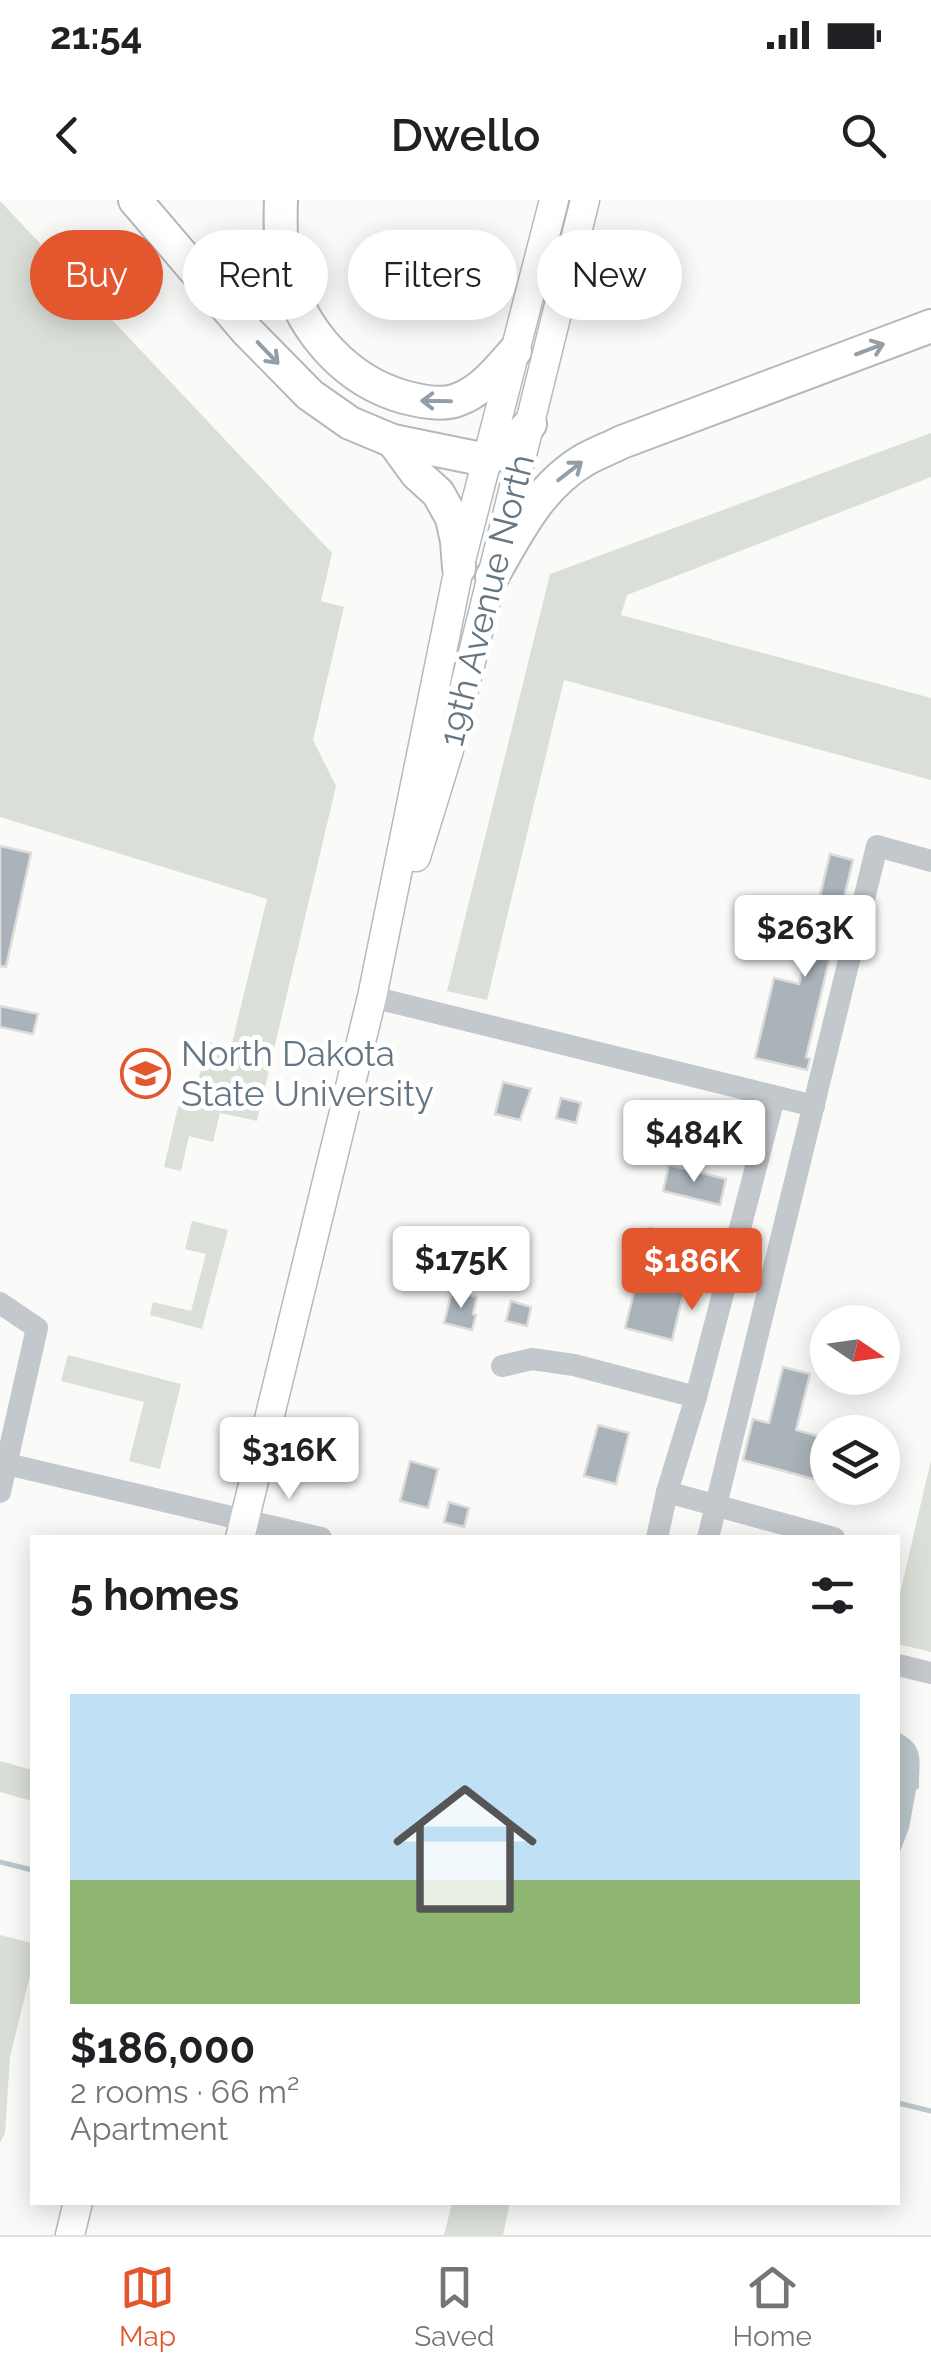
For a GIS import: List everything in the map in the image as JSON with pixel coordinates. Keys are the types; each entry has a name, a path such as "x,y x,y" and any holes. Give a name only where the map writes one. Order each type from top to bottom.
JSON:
{"highway":[{"path":"135,200 247,331 310,395 350,423 393,441 486,460 514,443 530,424"},
{"path":"281,200 280,234 286,274 300,310 324,348 355,373 384,391 420,401 454,402 485,384 514,351"},
{"path":"492,576 526,517 550,486 583,460 931,326"},
{"path":"393,441 417,474 438,493 452,518 460,568"}],"main road":[{"name":"19th Avenue North","path":"242,1528 372,996 460,568 554,200"},
{"name":"19th Avenue North","path":"372,996 449,750 585,200"},
{"path":"70,2235 77,2205"}],"street":[{"path":"709,1535 877,846 931,861"},
{"path":"372,996 814,1106"},
{"path":"658,1535 774,1098"},
{"path":"0,1303 37,1328 0,1492"},
{"path":"502,1366 532,1360 574,1365 696,1397"},
{"path":"7,1464 242,1528 297,1535"},
{"path":"668,1492 823,1535"},
{"path":"900,1665 931,1673"}],"shaded area":[{"path":"0,201 30,233 30,320 112,320 332,553 321,601 344,607 313,740 336,786 257,1121 220,1113 213,1142 189,1136 181,1171 164,1167 179,1103 192,1105 208,1042 231,1047 267,899 0,817"},
{"path":"931,433 931,477 627,595 621,615 931,698 931,780 564,680 487,1000 447,991 550,574"},
{"path":"192,1221 228,1230 202,1329 150,1315 153,1302 191,1311 206,1254 185,1249"},
{"path":"68,1355 181,1384 160,1469 129,1461 144,1402 61,1381"},
{"path":"931,1460 931,1652 900,1644 900,1593"},
{"path":"900,1733 913,1743 920,1762 919,1788 900,1852"},
{"path":"0,1761 30,1769 30,1800 0,1792"},
{"path":"0,1935 30,1942 30,1975 10,2057 5,2133 0,2143"},
{"path":"452,2205 510,2205 503,2235 444,2235"}],"building":[{"path":"0,846 31,853 6,967 0,966"},
{"path":"830,854 853,860 806,1057 810,1059 807,1070 755,1058 774,978 799,984"},
{"path":"0,1006 38,1014 33,1034 0,1027"},
{"path":"503,1082 531,1089 520,1120 495,1114"},
{"path":"561,1098 581,1103 576,1123 556,1118"},
{"path":"669,1165 726,1179 720,1205 663,1191"},
{"path":"650,1228 697,1239 672,1340 625,1328"},
{"path":"452,1291 477,1297 472,1330 444,1323"},
{"path":"511,1301 531,1307 527,1326 506,1321"},
{"path":"783,1367 810,1374 796,1430 810,1434 810,1478 743,1460 753,1419 769,1423"},
{"path":"598,1425 629,1433 616,1484 584,1476"},
{"path":"410,1461 438,1469 428,1508 400,1501"},
{"path":"449,1502 469,1508 464,1527 444,1522"}],"waterway":[{"path":"0,1862 30,1870"},
{"path":"900,2103 931,2111"}],"place":[{"name":"North Dakota State University","path":"146,1073"}]}
